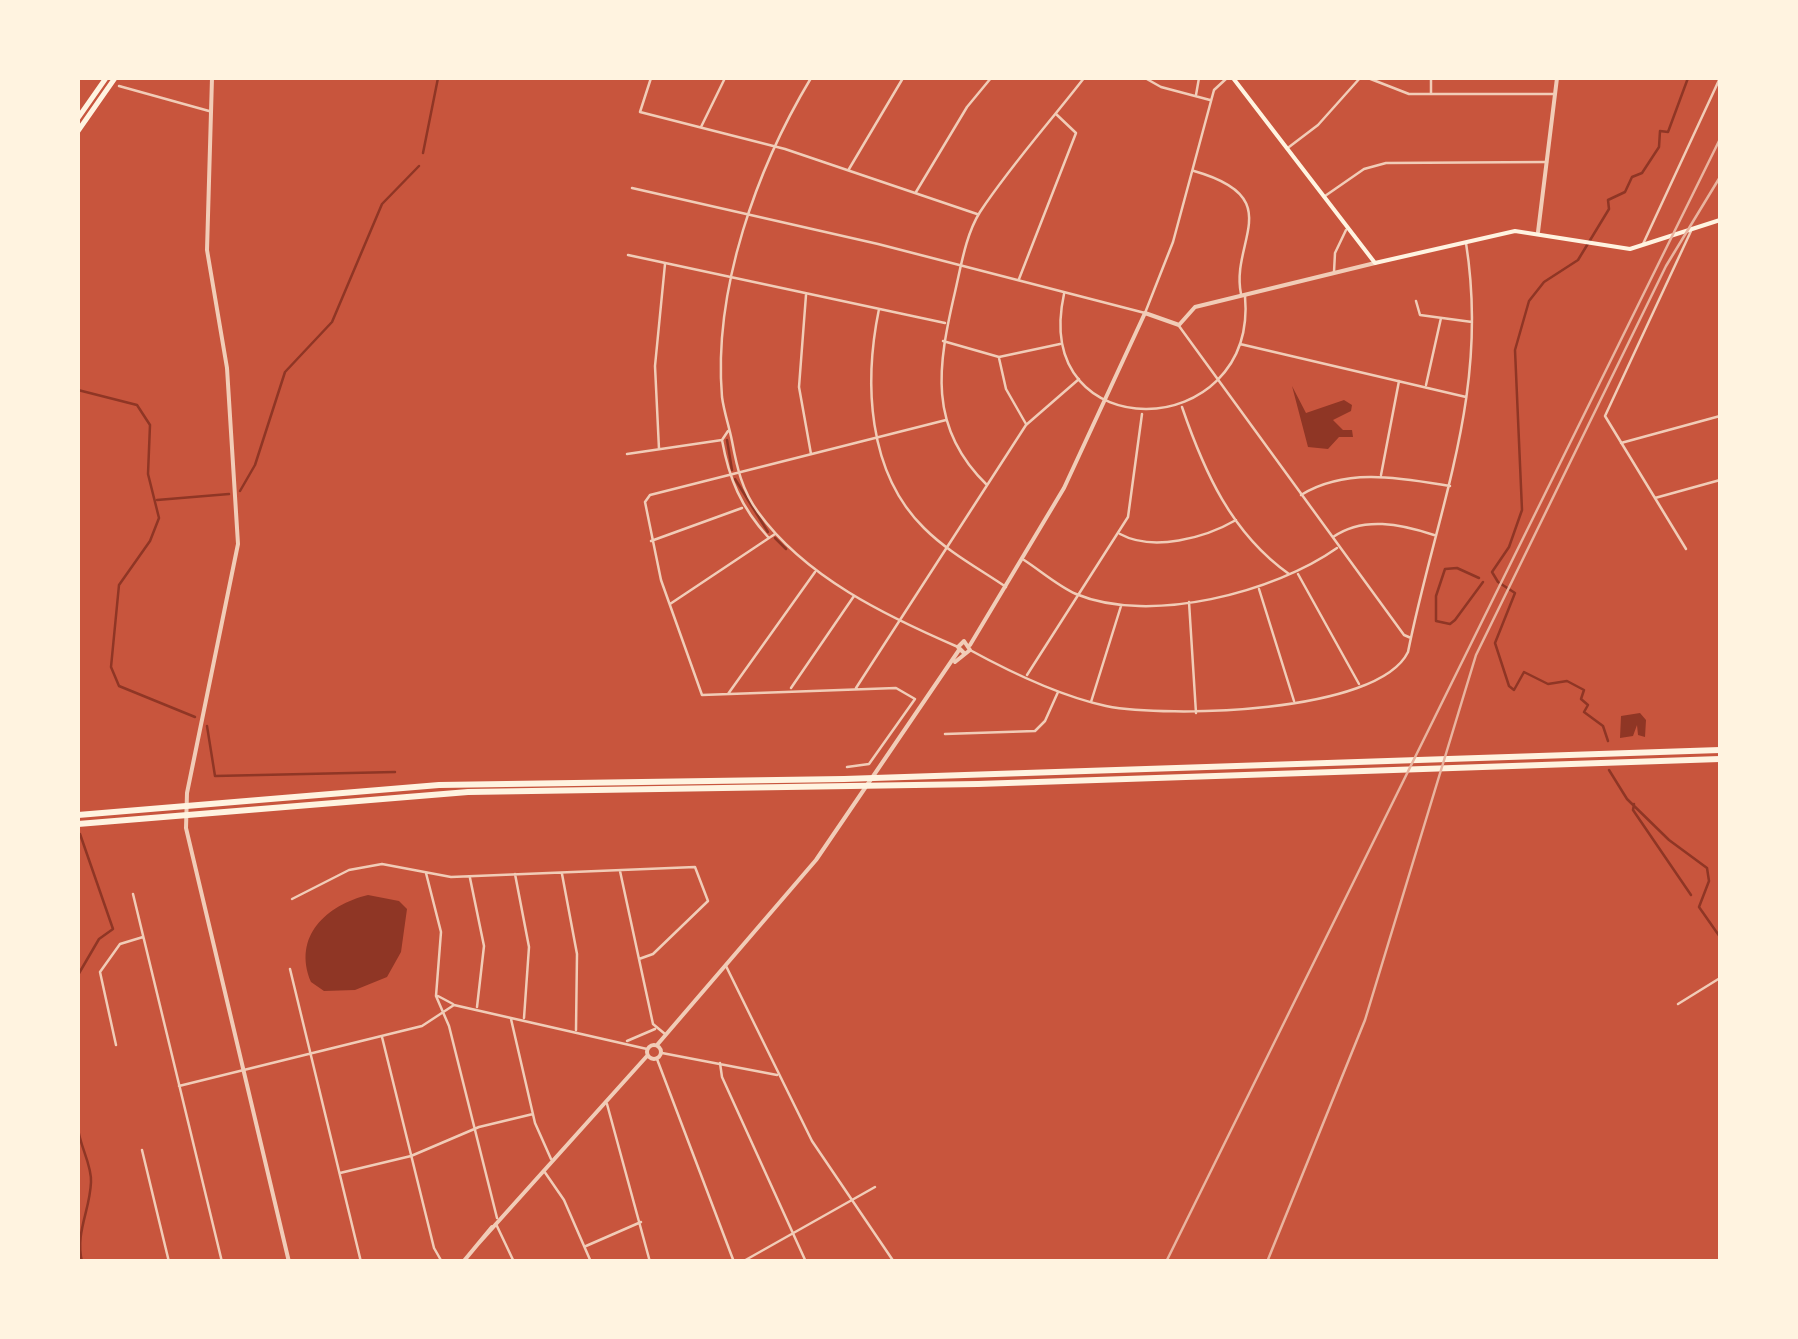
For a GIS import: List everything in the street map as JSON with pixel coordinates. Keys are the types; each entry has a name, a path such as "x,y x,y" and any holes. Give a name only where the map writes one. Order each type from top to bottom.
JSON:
{"highway":[{"path":"78,815 438,785 864,778 1720,750"},
{"path":"78,824 468,792 943,785 1720,759"}],"main road":[{"path":"78,118 106,78"},
{"path":"78,131 115,78"},
{"path":"1230,78 1289,147 1374,264 1510,232 1538,232 1619,250 1720,220"}],"street":[{"path":"212,78 208,261 227,368 238,544 186,817 289,1262"},
{"path":"651,78 640,112 774,146 978,215"},
{"path":"701,128 725,78"},
{"path":"811,78 774,146 748,214 734,277 722,375 738,473 756,511 816,570 899,618 1090,702 1196,714 1294,703 1360,684 1397,667 1408,652 1434,536 1452,486 1468,397 1475,322 1465,242"},
{"path":"849,169 904,78"},
{"path":"916,192 964,112 991,78"},
{"path":"986,485 962,456 946,420 940,379 947,323 978,215 1084,78"},
{"path":"1145,78 1212,100"},
{"path":"1196,96 1200,78"},
{"path":"463,1262 604,1101 651,1056 665,1034 816,860 1024,560 1145,313 1171,250 1214,90 1230,78"},
{"path":"1289,147 1318,125 1360,78"},
{"path":"1368,78 1398,92 1555,94"},
{"path":"1430,94 1431,78"},
{"path":"1538,232 1557,78"},
{"path":"1644,245 1720,78"},
{"path":"118,86 211,111"},
{"path":"1018,280 1076,134 1056,114"},
{"path":"1324,197 1364,169 1386,163 1547,162"},
{"path":"1065,292 1061,343 1079,379 1105,400 1142,412 1181,406 1215,380 1239,343 1243,295 1240,281 1250,232 1246,206 1227,183 1194,171"},
{"path":"632,188 961,265 1179,325 1300,496 1411,638"},
{"path":"1334,274 1335,252 1346,230"},
{"path":"1686,549 1605,413 1691,237 1690,230"},
{"path":"628,254 947,323"},
{"path":"659,449 655,366 666,263"},
{"path":"1179,325 1192,308 1374,264"},
{"path":"806,293 799,387 811,454"},
{"path":"1416,301 1417,314 1475,322"},
{"path":"878,309 870,373 878,437 902,501 946,547 1006,587"},
{"path":"1426,388 1441,318"},
{"path":"943,342 999,357 1061,343"},
{"path":"1239,343 1468,397"},
{"path":"999,357 1006,389 1026,426"},
{"path":"856,688 1026,426 1079,379"},
{"path":"1381,476 1399,381"},
{"path":"1181,406 1208,476 1236,520 1290,575"},
{"path":"1026,677 1119,533 1132,503 1142,412"},
{"path":"1620,444 1720,416"},
{"path":"847,767 869,764 915,699 899,688 701,694 651,541 646,498 946,420"},
{"path":"729,430 722,440 729,477 744,507 770,538"},
{"path":"627,454 722,440"},
{"path":"1300,496 1329,482 1381,476 1452,486"},
{"path":"1654,498 1720,480"},
{"path":"651,541 744,507"},
{"path":"1119,533 1138,540 1180,540 1236,520"},
{"path":"1332,538 1350,526 1370,524 1434,536"},
{"path":"670,604 776,532"},
{"path":"1024,560 1078,594 1121,604 1189,600 1259,588 1298,572 1338,547"},
{"path":"728,694 816,570"},
{"path":"1298,572 1360,684"},
{"path":"1259,588 1294,703"},
{"path":"791,691 855,595"},
{"path":"1189,600 1196,714"},
{"path":"1090,702 1121,604"},
{"path":"945,734 1032,732 1043,724 1059,690"},
{"path":"292,898 356,868 394,864 470,876 695,867 707,892 705,904 653,954 639,959"},
{"path":"620,870 656,1028 665,1034"},
{"path":"426,872 442,940 436,996 498,1223 514,1262"},
{"path":"562,872 578,968 576,1031"},
{"path":"515,874 530,947 524,1020"},
{"path":"470,876 484,946 476,1009"},
{"path":"133,894 222,1262"},
{"path":"116,1044 100,972 120,944 143,937"},
{"path":"725,965 778,1074 849,1201 894,1262"},
{"path":"290,969 361,1262"},
{"path":"1678,1004 1720,978"},
{"path":"436,996 454,1005 627,1042 651,1056 734,1262"},
{"path":"180,1086 430,1024 454,1005"},
{"path":"512,1017 533,1114 545,1153 552,1160"},
{"path":"627,1042 656,1028"},
{"path":"382,1036 436,1255 442,1262"},
{"path":"657,1046 662,1053"},
{"path":"651,1056 662,1053 778,1074"},
{"path":"720,1063 722,1077 806,1262"},
{"path":"604,1101 610,1109 650,1262"},
{"path":"340,1173 411,1156 474,1129 533,1114"},
{"path":"142,1150 169,1262"},
{"path":"544,1171 564,1200 591,1262"},
{"path":"742,1262 875,1187"},
{"path":"584,1247 641,1222"}],"shaded area":[{"path":"1292,386 1306,413 1344,400 1352,405 1351,411 1333,420 1343,430 1352,430 1353,437 1339,437 1328,449 1308,447"},
{"path":"1640,713 1646,720 1645,737 1638,735 1637,725 1633,736 1620,738 1621,716"},
{"path":"368,895 399,901 407,909 401,952 387,977 355,990 324,991 311,982 306,965 310,937 317,925 339,906"}],"waterway":[{"path":"423,153 438,78"},
{"path":"1608,741 1603,726 1584,712 1588,705 1581,699 1584,690 1567,681 1548,684 1524,672 1514,690 1509,686 1495,643 1515,593 1498,582 1492,572 1509,547 1522,510 1515,350 1529,301 1544,282 1578,260 1609,209 1608,200 1625,192 1632,177 1642,173 1659,147 1660,131 1668,132 1688,78"},
{"path":"240,491 255,465 285,372 332,322 382,204 419,166"},
{"path":"78,390 137,405 150,425 148,474 159,518 150,541 119,585 111,667 119,686 195,717"},
{"path":"727,440 732,470"},
{"path":"735,479 768,532"},
{"path":"157,500 229,494"},
{"path":"775,538 786,549"},
{"path":"1479,578 1457,568 1445,569 1436,596 1436,621 1450,624 1455,620 1483,582"},
{"path":"207,726 215,776 395,772"},
{"path":"1609,770 1627,799 1669,840 1707,868 1709,881 1699,907 1720,937"},
{"path":"1634,804 1633,810 1691,895"},
{"path":"78,975 99,939 113,929 80,834"},
{"path":"78,1127 91,1182 80,1241 82,1262"}],"tram line":[{"path":"1267,1262 1365,1020 1476,655 1666,266 1720,177"}],"railway":[{"path":"1166,1262 1720,139"}]}
